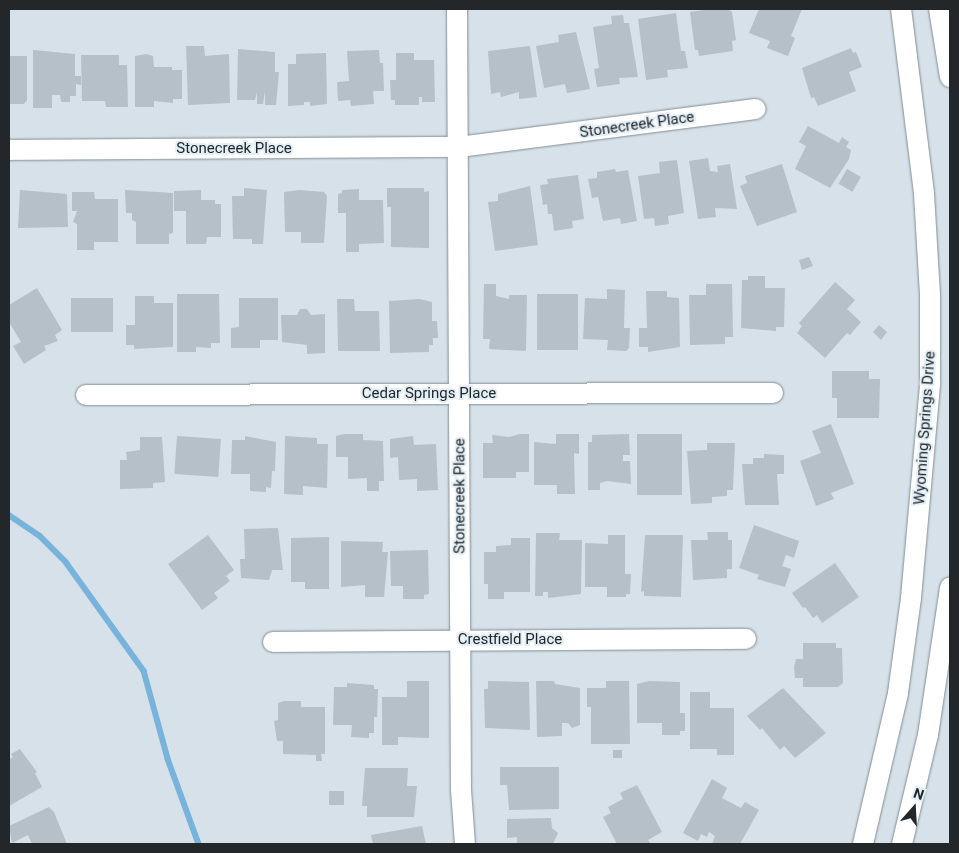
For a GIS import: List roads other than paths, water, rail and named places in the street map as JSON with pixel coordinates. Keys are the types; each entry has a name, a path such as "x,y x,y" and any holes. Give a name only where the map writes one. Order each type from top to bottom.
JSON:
{"street":[{"name":"Stonecreek Place","path":"457,9 461,790 465,844"},
{"name":"Wyoming Springs Drive","path":"863,844 898,693 912,579 930,383 930,295 924,193 901,9"},
{"path":"939,9 950,77"},
{"name":"Stonecreek Place","path":"9,150 459,147 756,109"},
{"name":"Cedar Springs Place","path":"86,395 773,393"},
{"path":"902,844 928,735 950,588"},
{"name":"Crestfield Place","path":"273,642 746,639"}],"waterway":[{"path":"9,515 40,536 66,562 144,671 168,759 199,844"}]}
